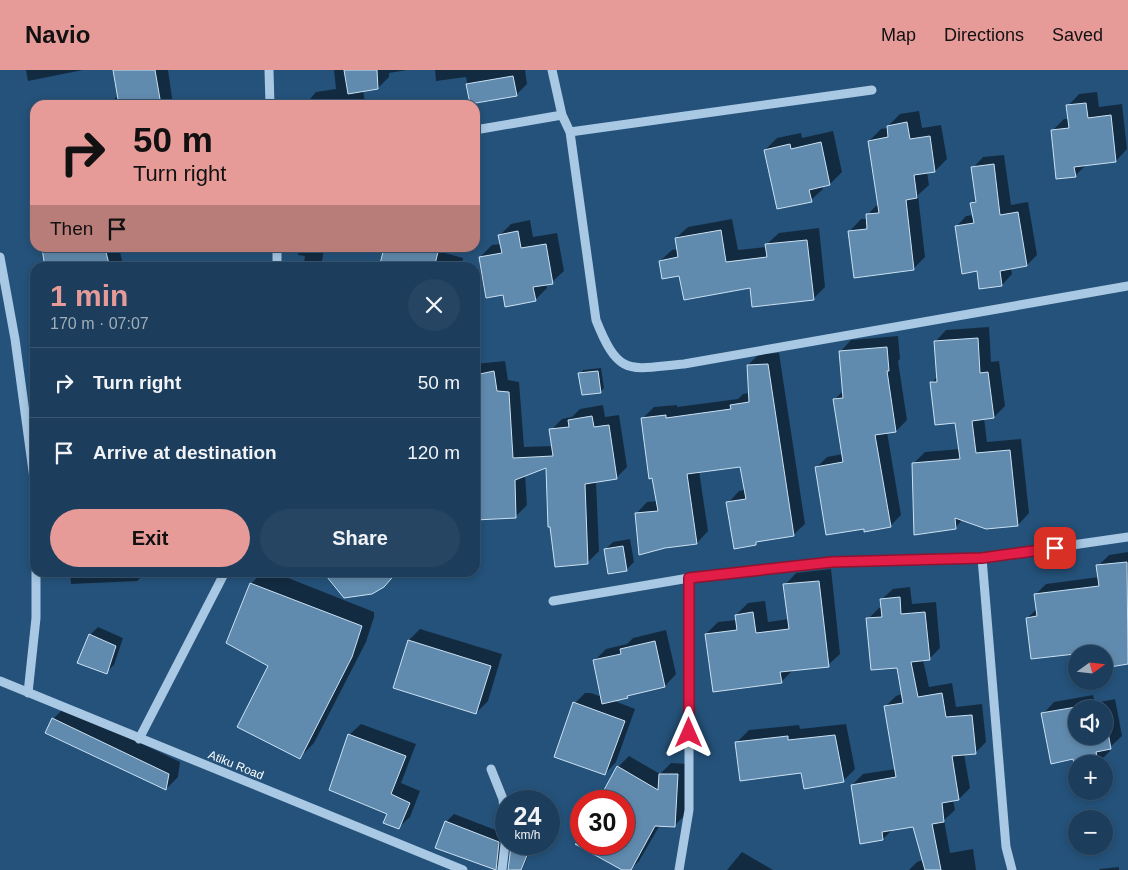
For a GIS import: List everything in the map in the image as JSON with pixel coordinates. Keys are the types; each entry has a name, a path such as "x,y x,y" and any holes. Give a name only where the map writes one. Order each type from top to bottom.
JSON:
{"street":[{"path":"270,70 270,100"},
{"path":"552,70 562,115 570,132 596,320 606,345 616,360 634,369 684,364 1128,286"},
{"path":"570,132 872,90"},
{"path":"480,129 562,115"},
{"path":"0,258 16,340 30,448"},
{"path":"553,601 689,578 832,562 982,558 1128,538"},
{"path":"982,558 1006,847 1012,870"},
{"path":"28,693 36,618 36,577"},
{"path":"139,739 222,577"},
{"path":"679,870 690,810 689,578"},
{"name":"Atiku Road","path":"0,681 463,870"},
{"path":"491,768 503,800 506,835 502,870"}],"building":[{"path":"113,70 155,70 160,100 118,100"},
{"path":"344,70 377,70 378,89 348,94"},
{"path":"513,76 517,96 480,102 480,100 469,100 466,84"},
{"path":"1086,103 1088,118 1111,115 1116,162 1074,167 1076,177 1056,179 1051,130 1069,128 1066,105"},
{"path":"907,122 910,139 930,136 935,172 914,175 917,198 906,200 914,270 854,278 848,231 867,229 866,214 879,213 868,141 888,137 887,126"},
{"path":"821,142 830,185 809,190 812,202 777,209 764,150 790,144 791,149"},
{"path":"994,164 1000,215 1018,212 1027,266 1000,271 1002,286 979,289 977,271 962,274 955,226 974,223 970,203 976,202 971,167"},
{"path":"721,230 726,262 767,257 765,244 807,240 814,300 752,307 750,288 684,300 679,276 662,279 659,261 678,257 675,238"},
{"path":"518,231 521,248 546,244 553,284 533,287 536,301 505,307 503,295 486,298 479,257 502,253 498,235"},
{"path":"43,252 106,252 108,262 44,262"},
{"path":"383,252 438,252 436,262 380,262"},
{"path":"978,338 980,373 988,372 994,418 972,421 976,453 1010,450 1018,526 986,529 955,518 956,529 914,535 912,463 960,459 955,423 935,425 930,382 937,382 934,341"},
{"path":"887,347 889,371 887,371 896,432 875,435 891,527 864,532 864,529 826,535 815,467 843,462 833,399 843,398 839,351"},
{"path":"768,364 794,536 756,542 756,545 734,549 726,502 746,499 740,467 687,474 697,544 665,548 639,555 635,513 658,511 652,478 649,479 641,418 666,415 666,418 731,409 730,405 749,402 747,365"},
{"path":"494,371 497,391 509,392 513,458 553,456 549,429 569,427 568,420 592,416 594,427 609,425 617,479 585,484 588,564 555,567 550,527 548,527 546,468 515,480 516,518 480,520 480,374"},
{"path":"598,371 601,393 582,395 578,373"},
{"path":"623,546 627,571 608,574 604,549"},
{"path":"1127,562 1128,664 1113,666 1113,645 1068,645 1068,655 1031,659 1026,618 1037,616 1034,594 1099,586 1096,565"},
{"path":"327,577 393,577 384,587 372,594 344,598"},
{"path":"819,581 829,667 780,672 782,683 713,692 705,634 737,630 735,615 753,612 756,633 789,629 783,584"},
{"path":"250,583 362,626 352,657 300,759 237,727 268,666 226,643"},
{"path":"900,597 901,614 925,612 930,660 911,662 918,697 942,693 946,717 972,715 976,754 952,756 959,800 942,803 944,822 932,824 941,870 925,870 913,827 882,832 883,840 860,844 851,785 896,777 884,706 903,703 897,668 871,670 866,618 882,617 880,599"},
{"path":"89,634 116,646 107,674 77,663"},
{"path":"408,640 491,666 476,714 393,688"},
{"path":"655,641 665,687 602,704 593,660 621,654 620,649"},
{"path":"573,702 625,721 605,775 554,757"},
{"path":"1068,708 1068,745 1110,745 1111,749 1096,752 1097,755 1068,755 1068,760 1051,764 1041,713"},
{"path":"52,718 169,774 166,790 45,733"},
{"path":"348,734 406,756 391,794 410,803 399,829 383,823 387,814 329,790"},
{"path":"835,735 844,782 804,789 801,773 740,781 735,742 788,736 788,740"},
{"path":"617,766 658,790 659,774 678,774 675,827 655,826 631,870 622,870 595,855 635,855 635,790 604,790"},
{"path":"445,821 495,840 495,855 498,855 496,870 435,848"},
{"path":"510,855 527,855 521,870 508,870"}],"route":[{"path":"689,733 689,578 832,562 982,558 1055,548"}]}
